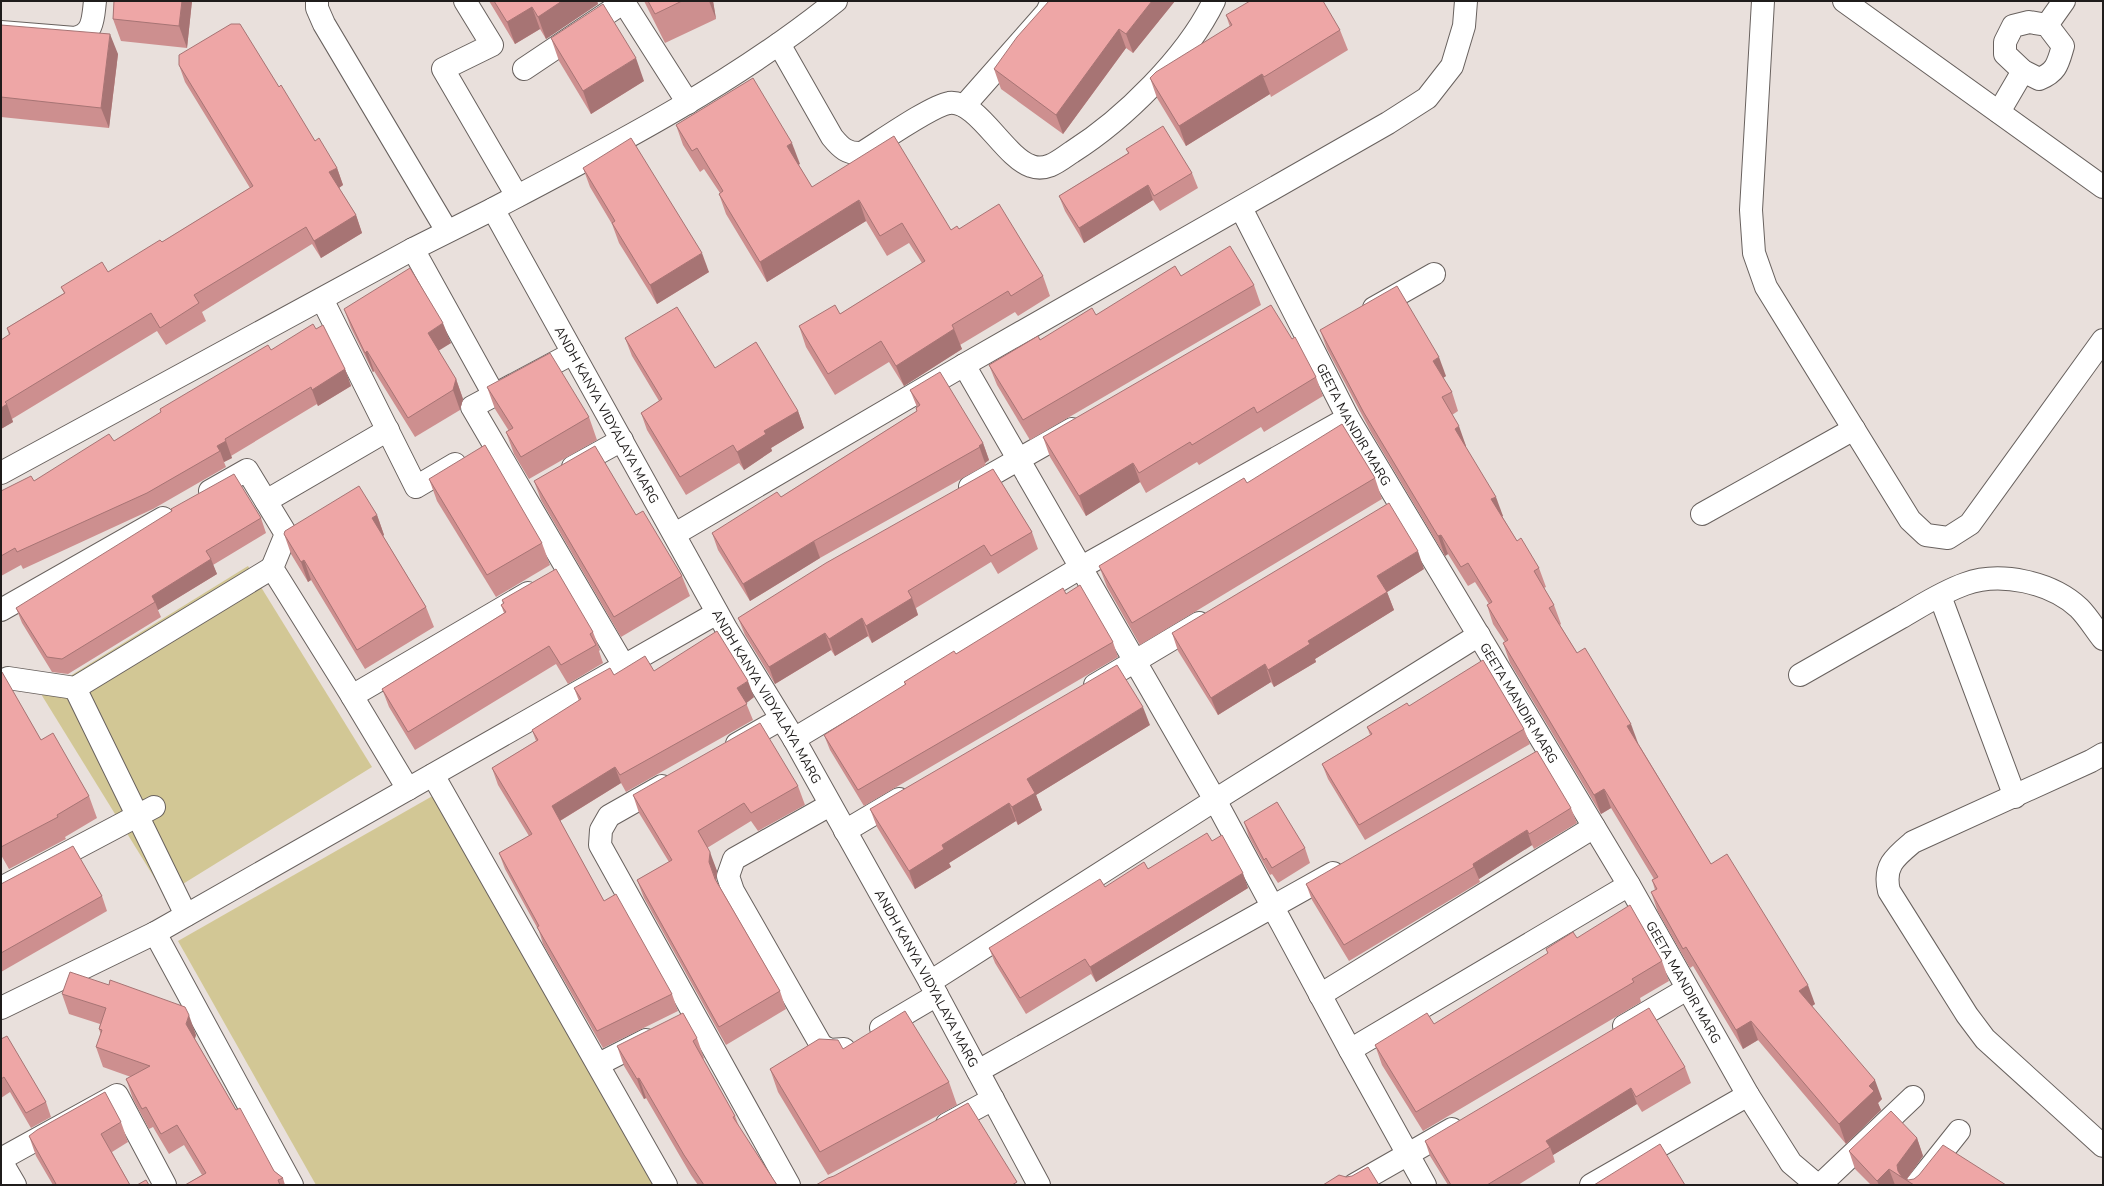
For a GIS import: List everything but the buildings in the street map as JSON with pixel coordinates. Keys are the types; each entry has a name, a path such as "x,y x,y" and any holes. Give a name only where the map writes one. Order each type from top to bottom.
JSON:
{"street":[{"path":"1,32 75,38 84,36 89,31 92,22 95,1"},
{"path":"317,1 317,8 324,24 447,231"},
{"path":"465,1 492,45 443,69 517,196"},
{"path":"524,69 624,1 688,103"},
{"path":"1,473 413,249 493,209 688,103 798,32 836,1"},
{"path":"964,106 1047,12 1052,1"},
{"path":"779,44 832,137 841,148 851,153 862,153 932,110 950,103 964,106 977,116 1013,155 1032,167 1051,166 1092,140 1135,103 1171,64 1207,14 1214,1"},
{"path":"675,534 964,365 1388,123 1427,98 1452,66 1464,26 1466,1"},
{"path":"1764,1 1761,15 1751,210 1754,253 1766,286 1910,520 1926,535 1948,538 1970,524 2103,340"},
{"path":"1844,1 2103,187"},
{"path":"2046,26 2064,1"},
{"path":"2029,22 2046,26 2063,46 2058,66 2046,76 2039,79 2023,71 2005,54 2005,42 2013,26 2029,22"},
{"path":"1999,112 2023,71"},
{"name":"GEETA MANDIR MARG","path":"1241,208 1348,418 1629,885 1748,1095 1791,1162 1818,1185"},
{"name":"ANDH KANYA VIDYALAYA MARG","path":"493,209 675,534 722,622 794,739 934,989 1039,1185"},
{"path":"413,249 494,395"},
{"path":"1358,317 1434,274"},
{"path":"322,299 416,487 493,443"},
{"path":"1269,315 1290,303"},
{"path":"1310,344 1331,332"},
{"path":"573,353 472,407 624,666"},
{"path":"964,365 1215,800 1425,1185"},
{"path":"794,739 1080,568 1348,418"},
{"path":"954,496 1087,421"},
{"path":"1702,514 1854,428"},
{"path":"266,501 388,430"},
{"path":"524,496 622,440"},
{"path":"1,610 247,470 286,534 272,568 75,688 8,678 1,681"},
{"path":"1379,516 1400,504"},
{"path":"272,568 408,789"},
{"path":"352,696 568,570"},
{"path":"1800,675 1940,596 1965,584 1992,577 2014,579 2035,585 2069,601 2079,609 2103,640"},
{"path":"1940,596 2015,796"},
{"path":"1074,697 1217,613"},
{"path":"1,1008 155,933 624,666 722,622 747,618"},
{"path":"830,805 734,859 728,876 733,891 821,1045 830,1050 844,1050 1215,800 1479,635"},
{"path":"75,688 146,812 186,915"},
{"path":"719,754 781,719"},
{"path":"1527,761 1547,749"},
{"path":"2103,754 2091,761 1913,842 1899,853 1890,865 1886,878 1889,891 1967,1015 1985,1039 2103,1146"},
{"path":"432,776 599,1064 666,1185"},
{"path":"678,777 609,816 601,830 600,845 789,1185"},
{"path":"845,831 919,788"},
{"path":"1,888 146,812"},
{"path":"1320,995 1594,827"},
{"path":"978,1071 1273,908 1349,864"},
{"path":"1350,1050 1629,885"},
{"path":"155,933 292,1185"},
{"path":"1605,1038 1687,989"},
{"path":"599,1064 695,1016"},
{"path":"15,1185 1,1160 116,1095 165,1185"},
{"path":"1591,1185 1748,1095"},
{"path":"1818,1185 1913,1097"},
{"path":"931,1132 993,1099"},
{"path":"1354,1185 1469,1119"},
{"path":"1916,1185 1959,1131"}],"shaded area":[{"path":"248,566 372,767 165,895 41,694"},
{"path":"436,794 656,1185 316,1185 178,941"}]}
